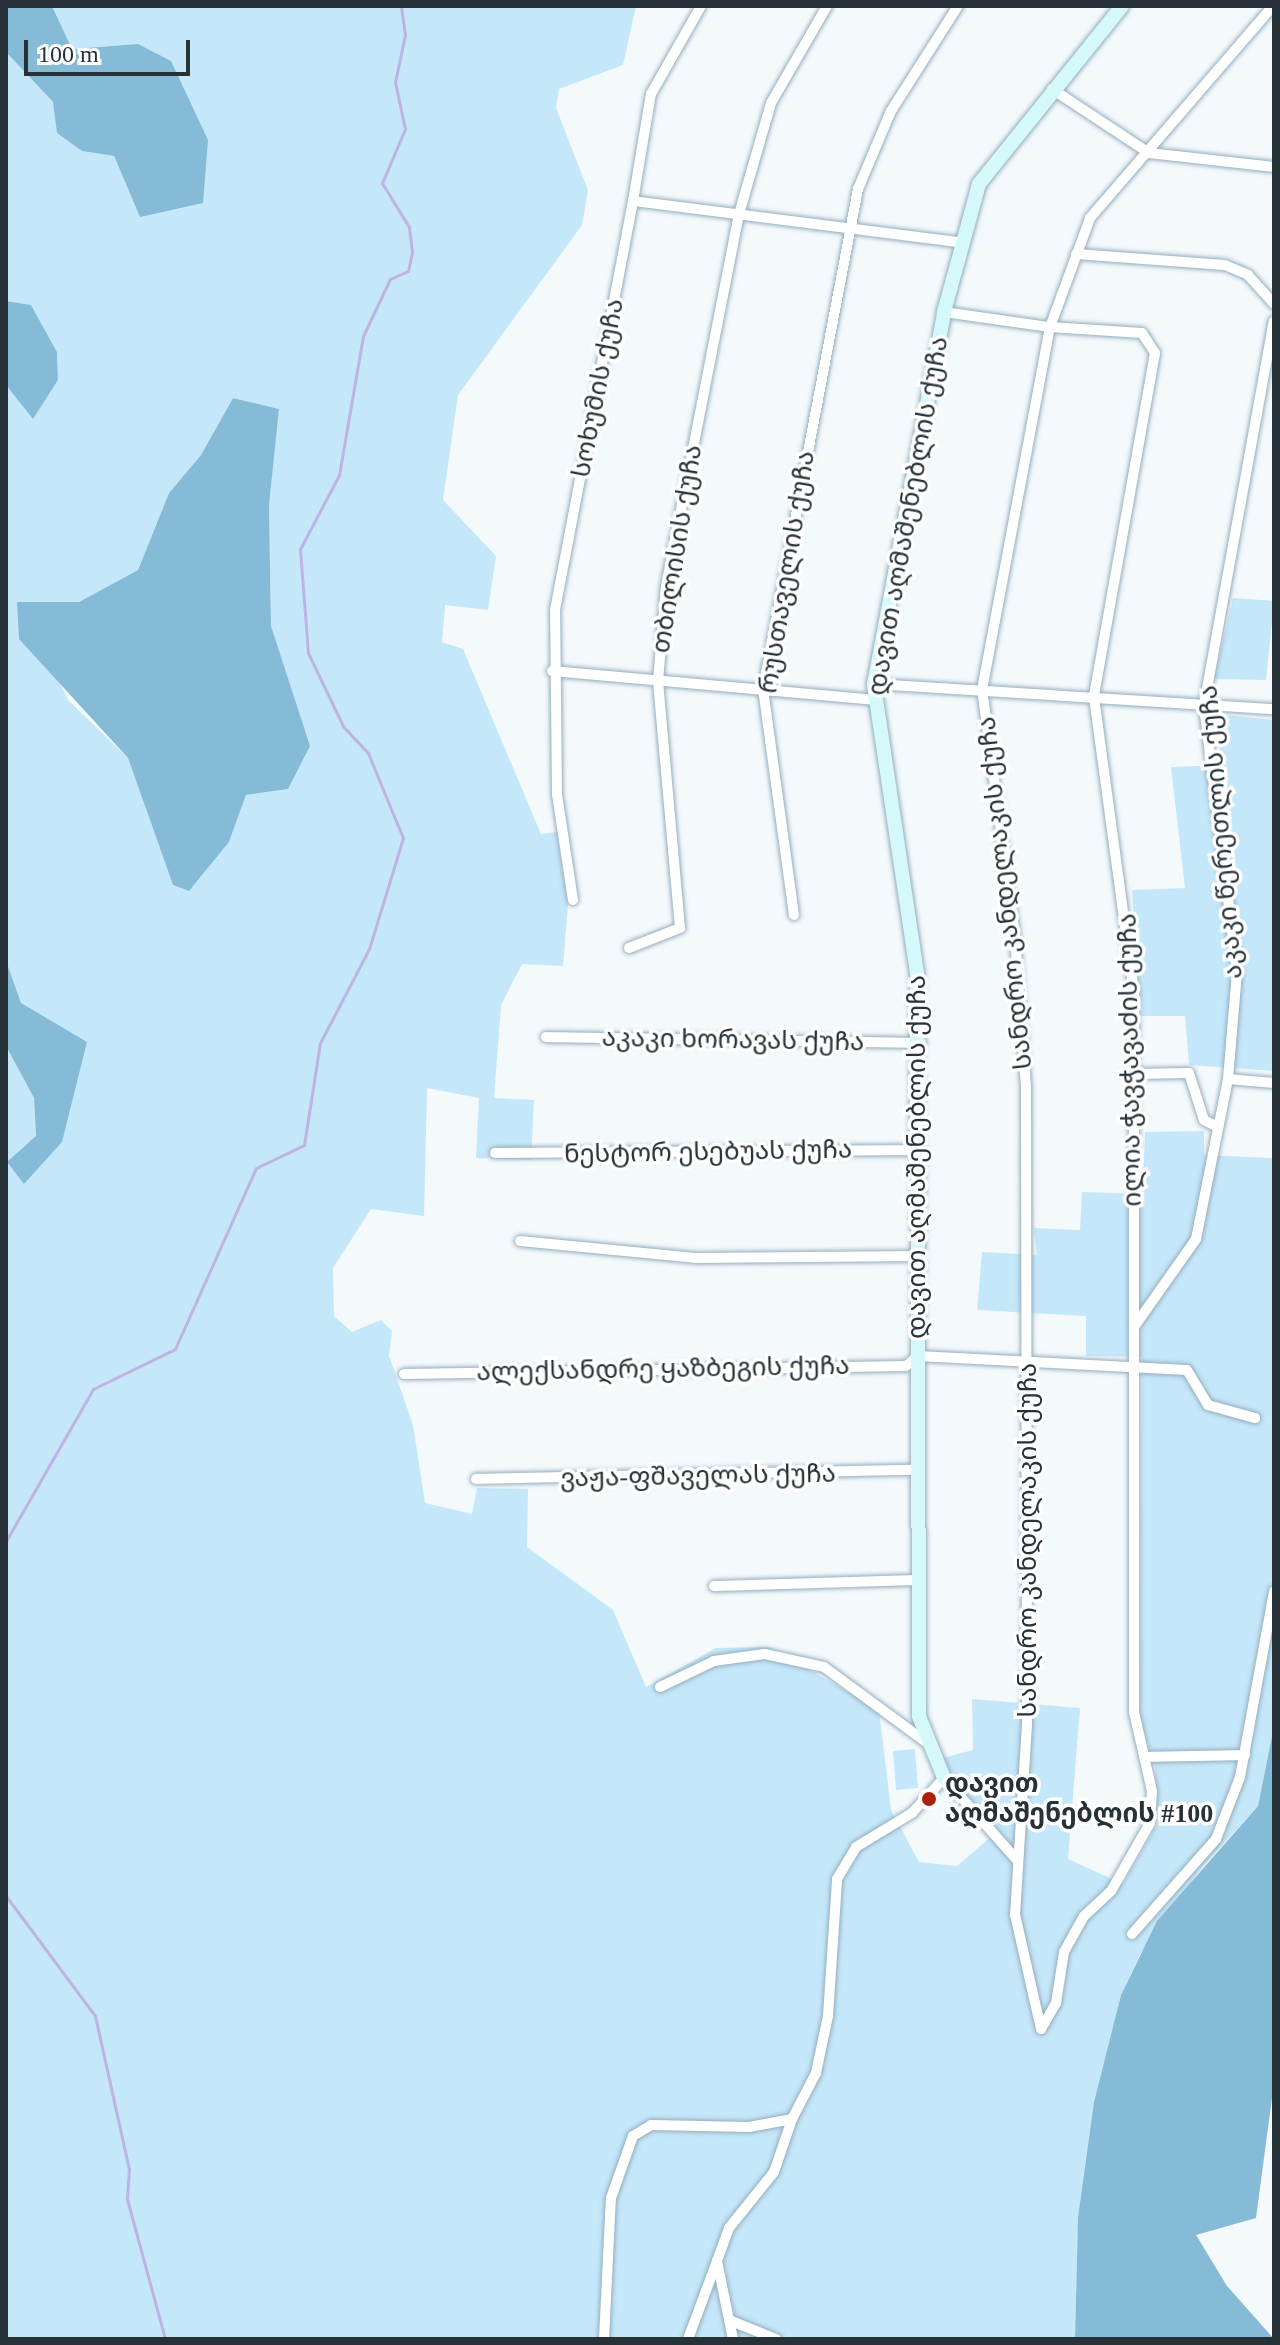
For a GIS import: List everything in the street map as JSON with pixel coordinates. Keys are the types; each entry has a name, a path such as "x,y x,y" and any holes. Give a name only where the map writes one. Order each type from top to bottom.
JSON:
{"street":[{"name":"სოხუმის ქუჩა","path":"573,900 557,794 552,671 555,610 651,94 701,6"},
{"name":"თბილისის ქუჩა","path":"629,948 680,928 658,681 666,586 739,214 771,103 827,6"},
{"name":"რუსთაველის ქუჩა","path":"794,915 763,689 847,230 891,111 958,6"},
{"name":"დავით აღმაშენებლის ქუჩა","path":"1018,1861 944,1778 926,1742 919,1716 921,1043 917,973 874,684 958,242 979,184 1052,89 1122,6"},
{"name":"სანდრო კანდელაკის ქუჩა","path":"1111,1891 1084,1916 1064,1952 1049,2027 1041,2029 1026,1941 1015,1915 1027,1722 1029,1362 1023,1042 982,690 1050,327 1090,218 1273,6"},
{"path":"1052,89 1149,153 1274,167"},
{"path":"633,201 958,242"},
{"path":"1076,254 1225,265 1248,275 1274,304"},
{"name":"ილია ჭავჭავაძის ქუჩა","path":"944,312 1050,327 1142,333 1155,353 1094,697 1128,910 1134,1074 1134,1712 1144,1757 1150,1823 1111,1891"},
{"name":"აკაკი წერეთლის ქუჩა","path":"1134,1327 1196,1239 1228,1079 1237,971 1204,705 1274,321"},
{"path":"552,671 874,700"},
{"path":"874,684 1274,709"},
{"name":"აკაკი ხორავას ქუჩა","path":"546,1037 921,1043"},
{"path":"1134,1074 1189,1073 1204,1120 1218,1127"},
{"path":"1228,1079 1274,1083"},
{"name":"ნესტორ ესებუას ქუჩა","path":"495,1153 921,1150"},
{"path":"520,1241 695,1258 920,1256"},
{"name":"ალექსანდრე ყაზბეგის ქუჩა","path":"404,1374 906,1366 918,1356 1136,1367 1195,1373 1208,1405 1255,1418"},
{"name":"ვაჟა-ფშაველას ქუჩა","path":"476,1479 919,1470"},
{"path":"714,1586 920,1580"},
{"path":"1132,1934 1216,1839 1245,1755 1274,1591"},
{"path":"660,1687 714,1661 765,1654 824,1667 926,1742"},
{"path":"1144,1757 1245,1755"},
{"path":"688,2339 729,2228 774,2172 792,2119 816,2073 828,2016 837,1879 856,1847 912,1813 944,1778"},
{"path":"604,2339 611,2198 633,2136 651,2125 749,2127 792,2119"},
{"path":"717,2261 733,2339"},
{"path":"729,2320 776,2339"}],"shaded area":[{"path":"6,6 52,6 72,49 138,44 171,61 208,140 203,203 140,217 114,156 82,151 57,133 53,102 6,52"},
{"path":"52,6 636,6 623,65 559,89 556,108 588,190 582,225 458,395 443,500 496,556 488,610 445,605 442,642 463,649 541,834 557,832 568,904 563,966 522,964 501,1005 494,1098 534,1100 531,1160 476,1158 479,1098 427,1088 424,1216 371,1209 333,1268 334,1316 352,1332 381,1320 392,1331 389,1356 413,1425 425,1503 472,1514 477,1488 528,1489 527,1547 613,1610 646,1687 716,1648 770,1647 879,1710 891,1810 919,1862 957,1866 999,1830 948,1778 939,1759 973,1750 972,1699 1080,1708 1068,1859 1123,1884 1158,1823 1155,1765 1140,1721 1142,1357 1086,1356 1086,1316 977,1310 982,1252 1037,1255 1034,1228 1080,1230 1082,1192 1143,1194 1145,1132 1204,1131 1204,1155 1274,1158 1274,1726 1258,1806 1203,1866 1140,1954 1121,1995 1094,2102 1078,2217 1075,2339 6,2339 6,1046 34,1098 36,1136 62,1142 6,961 6,385 33,418 58,379 57,352 31,305 6,301 6,52 53,102 82,151 114,156 140,217 138,44 72,49","holes":["233,398 278,409 269,505 271,626 282,672 288,789 246,795 229,842 189,891 173,885 128,758 69,701 18,602 79,602 138,570 169,493 201,455"]},
{"path":"6,301 31,305 57,352 58,380 33,419 6,385"},
{"path":"233,398 279,409 269,505 271,626 310,746 288,789 246,795 229,842 189,891 173,885 128,758 19,639 17,602 79,602 138,570 169,493 201,455"},
{"path":"1233,598 1274,601 1266,680 1214,679"},
{"path":"1213,714 1274,720 1274,1071 1189,1065 1185,1016 1141,1016 1132,890 1185,888 1171,767 1223,765"},
{"path":"6,961 21,1003 87,1042 62,1142 24,1184 7,1162 36,1136 34,1098 6,1046"},
{"path":"1274,1726 1274,2083 1256,2218 1196,2235 1227,2286 1274,2339 1075,2339 1078,2217 1094,2102 1121,1995 1157,1921 1258,1806"},
{"path":"915,1749 918,1788 896,1790 893,1751"}],"waterway":[{"path":"6,1541 93,1389 175,1349 256,1168 304,1145 320,1043 369,949 403,838 368,753 343,726 308,653 300,549 339,475 363,336 390,279 408,271 412,252 409,227 382,183 405,129 395,82 405,35 401,6"},
{"path":"6,1896 95,2016 129,2169 127,2199 165,2339"}],"place":[{"name":"დავით აღმაშენებლის #100","path":"929,1799"}]}
